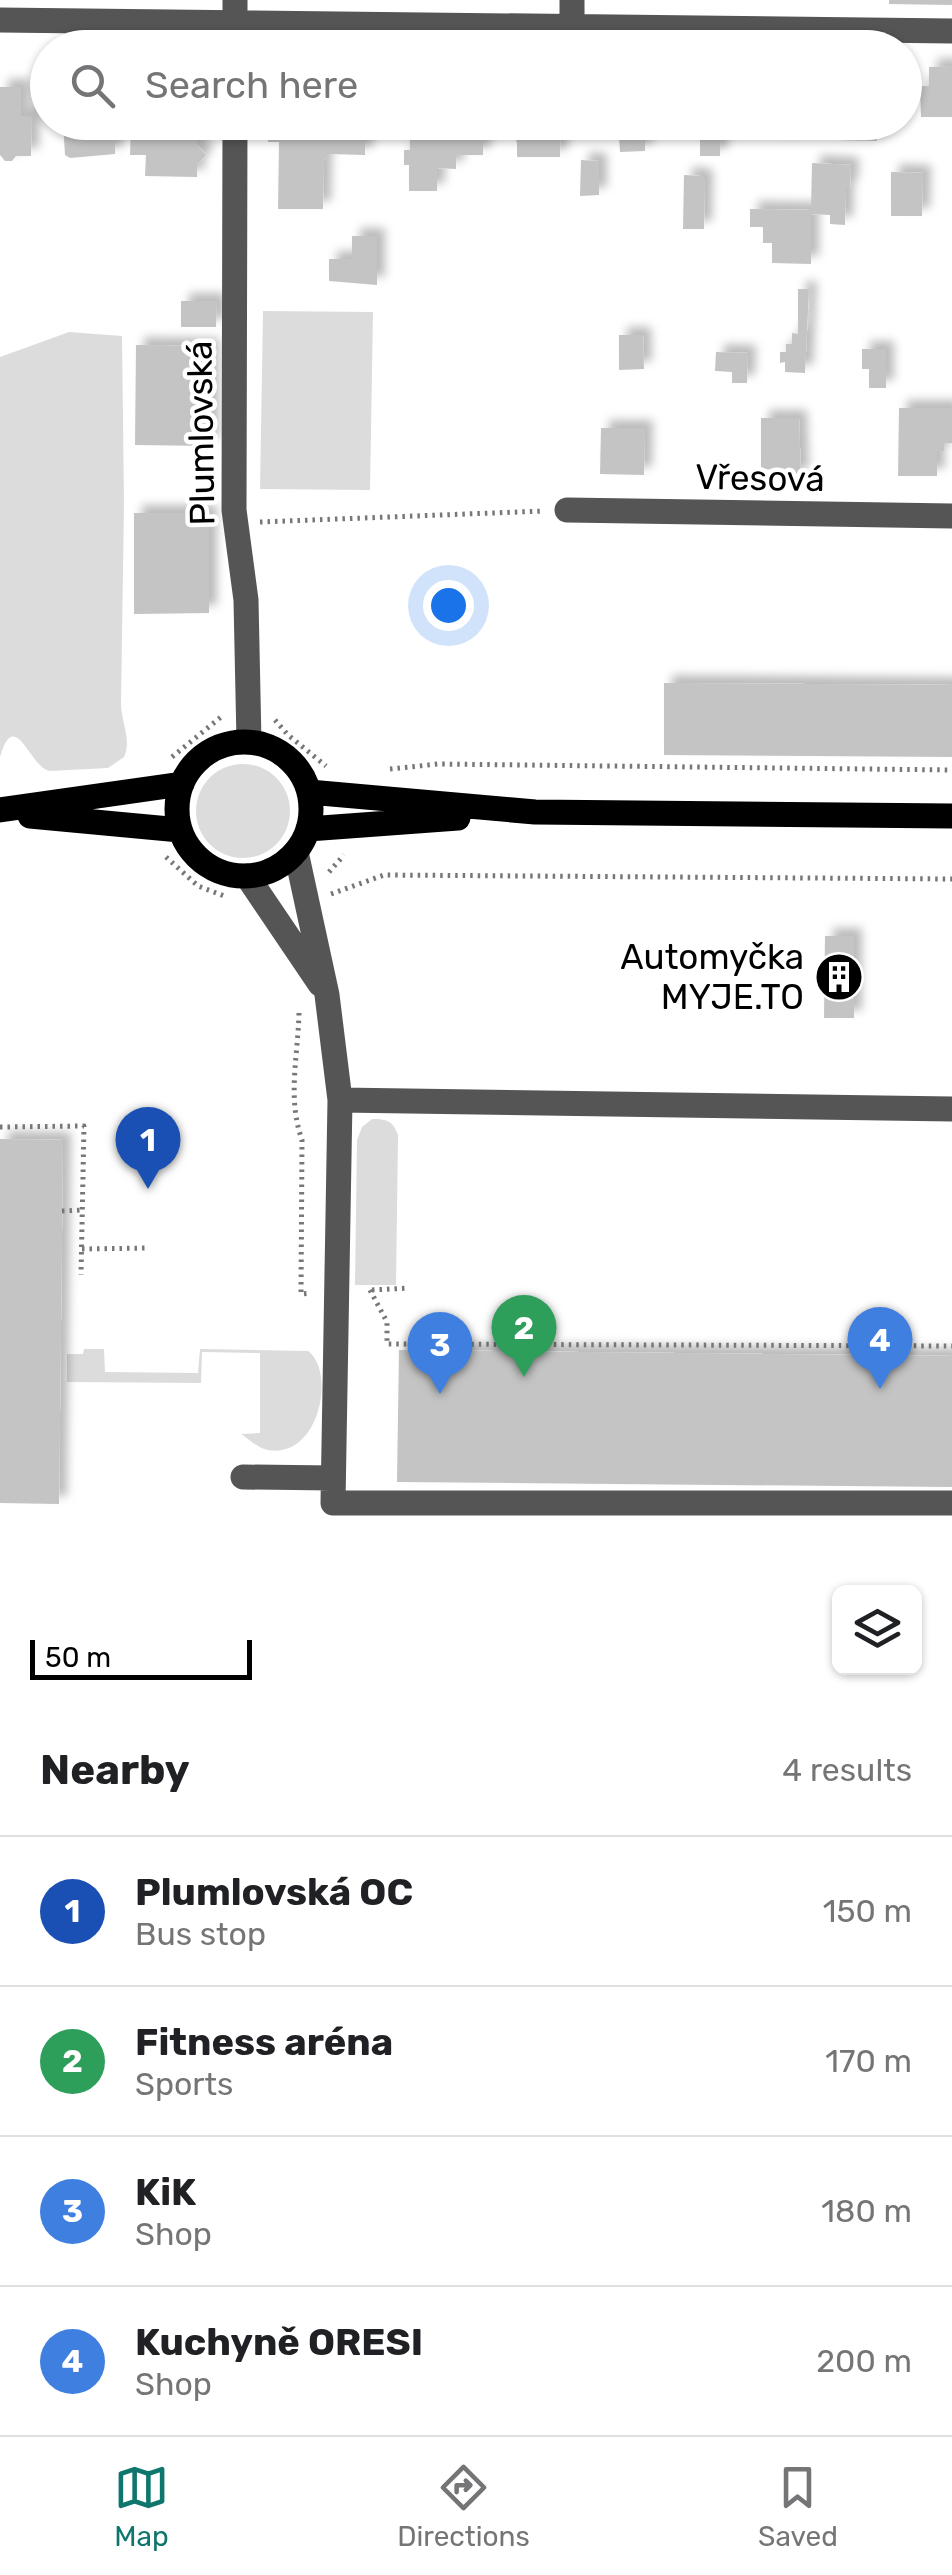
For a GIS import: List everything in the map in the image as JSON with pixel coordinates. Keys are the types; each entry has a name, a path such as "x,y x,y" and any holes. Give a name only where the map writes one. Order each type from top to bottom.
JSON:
{"main road":[{"path":"248,742 269,746 287,757 301,773 309,792 308,829 296,852 265,873 247,876 225,873 206,864 190,849 180,830 177,798 192,766 208,752 248,742"},
{"path":"0,812 182,784"},
{"path":"309,792 535,812 952,816"},
{"path":"0,812 180,830"},
{"path":"308,829 535,812"}],"street":[{"path":"572,0 572,28"},
{"path":"0,20 762,30"},
{"path":"922,32 952,32"},
{"name":"Plumlovská","path":"235,140 234,523 246,600 248,742"},
{"name":"Vřesová","path":"567,510 952,516"},
{"path":"296,852 327,995 340,1100 333,1490"},
{"path":"247,876 327,995"},
{"path":"340,1100 952,1109"},
{"path":"243,1478 333,1490 952,1503"}],"path":[{"path":"234,523 567,510"},
{"path":"138,790 140,771 171,759 190,740 214,725 226,708 268,708 280,726 316,759 354,777 354,796"},
{"path":"383,770 458,764 952,770"},
{"path":"354,826 354,853 342,855 329,869 323,897 384,874 952,879"},
{"path":"162,854 198,886 234,899"},
{"path":"294,1119 299,1006"},
{"path":"0,1126 84,1126 81,1275"},
{"path":"62,1211 82,1210"},
{"path":"82,1248 148,1248"},
{"path":"370,1290 388,1322 387,1344 952,1346"}],"shaded area":[{"path":"263,311 373,312 370,490 260,489"},
{"path":"69,332 122,336 121,703 127,744 124,757 108,768 49,771 17,738 11,737 0,757 0,357"},
{"path":"243,764 261,767 276,778 287,793 287,829 276,844 261,855 243,858 225,855 210,844 199,829 196,811 199,793 210,778 225,767"},
{"path":"372,1119 389,1122 398,1135 396,1285 355,1285 357,1140 362,1127"},
{"path":"84,1349 104,1349 105,1372 198,1373 200,1349 308,1351 321,1376 318,1411 300,1441 286,1449 264,1449 241,1434 260,1433 260,1353 202,1352 201,1383 67,1382 67,1354 83,1354"}],"building":[{"path":"889,0 952,0 952,5 889,4"},
{"path":"952,66 952,117 922,117 922,86 929,86 929,67"},
{"path":"0,87 21,87 21,116 30,116 31,156 5,161 0,155"},
{"path":"64,140 115,140 115,154 70,158 65,155"},
{"path":"131,140 197,140 206,155 197,165 197,177 145,176 146,155 130,155"},
{"path":"365,140 365,155 330,154 324,160 323,209 278,209 279,142 268,142"},
{"path":"410,140 483,140 483,155 456,155 456,169 437,168 437,191 409,191 409,165 404,165 404,150 410,150"},
{"path":"516,140 560,140 560,157 517,157"},
{"path":"619,140 645,140 645,151 620,152"},
{"path":"700,140 721,140 720,156 700,156"},
{"path":"581,160 599,161 599,195 580,196"},
{"path":"812,163 851,165 845,225 830,224 830,215 811,214 811,264 772,263 772,243 763,243 763,227 750,227 750,209 811,210"},
{"path":"891,172 923,173 922,216 891,216"},
{"path":"684,175 705,180 704,229 683,229"},
{"path":"352,236 377,236 377,285 329,281 329,259 352,259"},
{"path":"798,289 809,289 805,373 785,372 785,362 780,363 780,352 786,352 786,344 792,344 792,333 798,334"},
{"path":"181,301 217,301 216,327 181,327"},
{"path":"619,335 643,335 644,369 619,370"},
{"path":"136,345 211,346 211,446 135,445"},
{"path":"862,349 886,349 886,388 869,388 869,369 862,369"},
{"path":"716,352 748,353 747,383 732,383 732,372 715,371"},
{"path":"899,408 952,408 952,443 944,443 944,451 937,451 937,476 898,476"},
{"path":"761,418 799,418 801,477 781,477 782,470 761,469"},
{"path":"601,428 645,428 644,475 600,474"},
{"path":"134,513 209,513 209,613 134,614"},
{"path":"664,683 952,685 952,757 664,755"},
{"name":"Automyčka MYJE.TO","path":"825,936 854,936 854,1018 824,1018"},
{"path":"0,1139 63,1140 59,1504 0,1503"},
{"path":"399,1350 952,1356 952,1487 397,1482"}],"place":[{"name":"Automyčka MYJE.TO","path":"839,977"},
{"name":"Plumlovská OC","path":"148,1189"},
{"name":"Fitness aréna","path":"524,1377"},
{"name":"Kuchyně ORESI","path":"880,1389"},
{"name":"KiK","path":"440,1394"}]}
